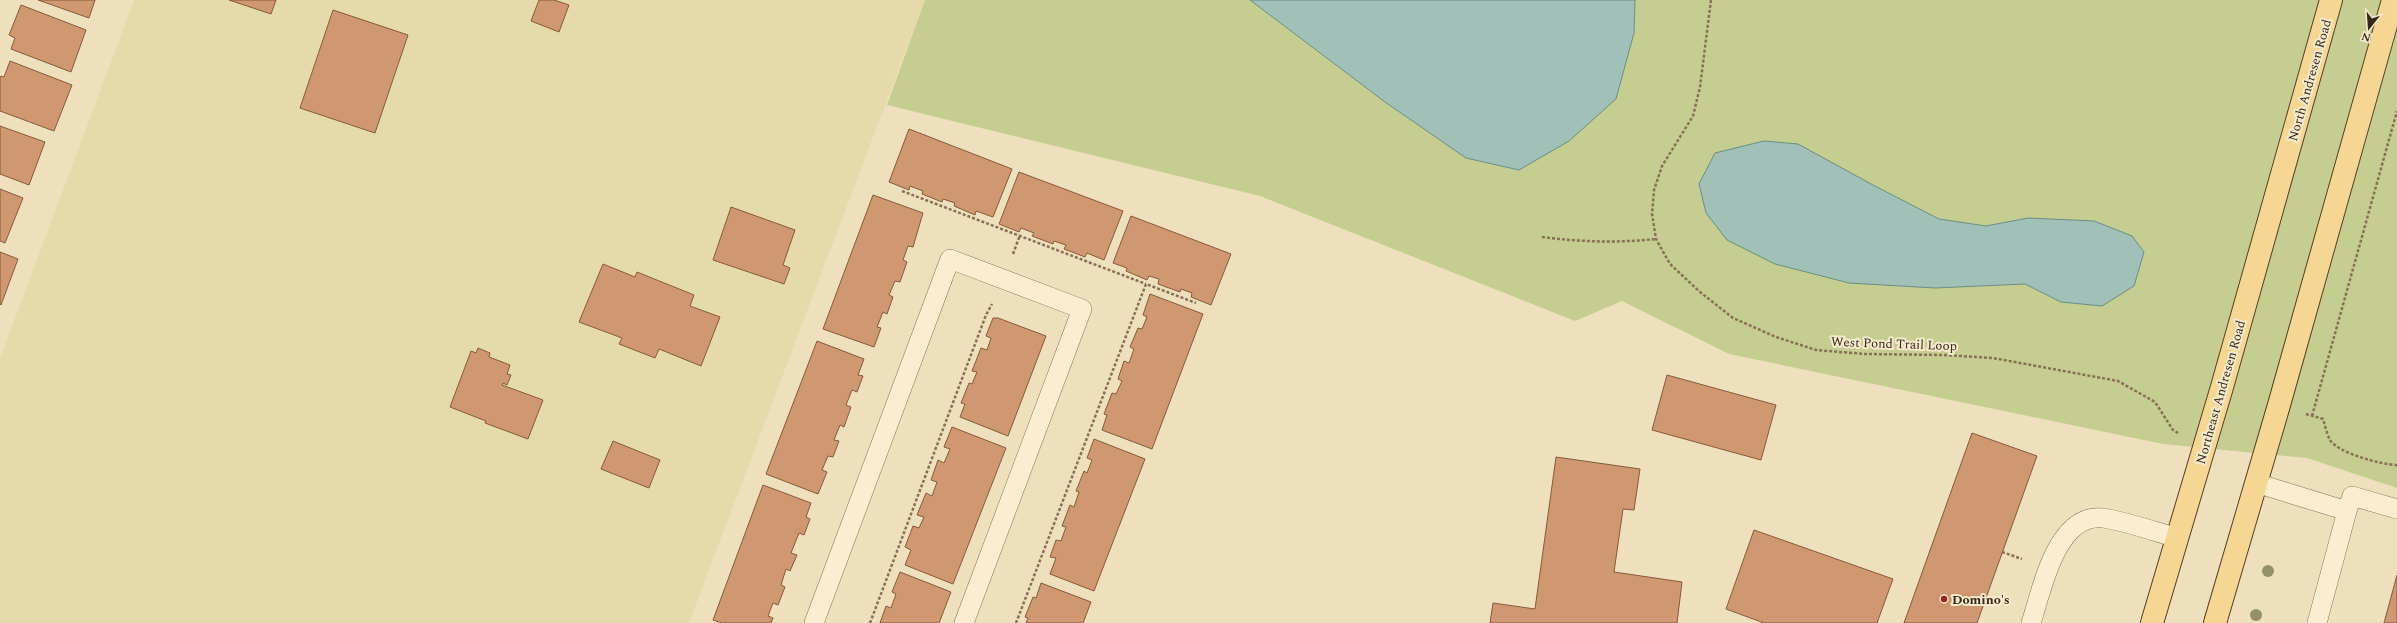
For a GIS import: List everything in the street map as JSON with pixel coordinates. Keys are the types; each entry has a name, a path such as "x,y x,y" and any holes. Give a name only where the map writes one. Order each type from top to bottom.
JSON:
{"main road":[{"name":"North Andresen Road","path":"2286,160 2331,0"},
{"path":"2216,623 2279,406 2393,0"},
{"name":"Northeast Andresen Road","path":"2152,623 2286,160"}],"lane":[{"path":"814,623 950,259 1082,309 964,623"},
{"path":"2256,482 2347,511"},
{"path":"2317,623 2352,496 2397,509"},
{"path":"2031,623 2053,557 2067,533 2084,521 2102,518 2177,538"}],"path":[{"name":"West Pond Trail Loop","path":"1711,0 1700,87 1693,116 1662,166 1654,190 1652,214 1656,239 1670,264 1700,292 1733,318 1776,337 1816,350 1865,354 1944,355 1993,358 2118,382 2156,402 2173,430 2204,447"},
{"path":"2312,416 2397,111"},
{"path":"902,191 1196,303"},
{"path":"870,623 986,315 1003,279 1020,235"},
{"path":"1542,237 1576,242 1624,243 1656,239"},
{"path":"1016,623 1146,284"},
{"path":"2279,406 2323,420 2331,441 2345,450 2373,461 2397,465"}],"shaded area":[{"path":"134,0 925,0 689,623 0,623 0,358"}],"green space":[{"path":"925,0 1250,0 1385,102 1466,158 1519,170 1634,33 1635,0 2397,0 2397,488 2307,458 2163,444 1729,354 1622,301 1575,321 1260,196 887,105","holes":["1873,185 1939,219 1986,226 2028,218 2061,302 2025,284 1935,288"]}],"water":[{"path":"1250,0 1635,0 1634,33 1616,99 1569,141 1519,170 1466,158 1385,102"},
{"path":"1764,141 1798,144 1939,219 1986,226 2028,218 2094,221 2132,236 2144,252 2134,286 2102,306 2061,302 2025,284 1935,288 1849,283 1775,264 1727,240 1706,213 1699,184 1715,153"}],"building":[{"path":"38,0 95,0 89,18"},
{"path":"229,0 276,0 271,14"},
{"path":"539,0 554,0 569,5 559,32 531,21"},
{"path":"21,5 86,30 71,72 11,49 15,38 9,35"},
{"path":"333,10 408,35 375,133 300,108"},
{"path":"10,61 72,85 54,131 0,111 0,78 1,76 4,77"},
{"path":"0,126 45,142 29,185 0,174"},
{"path":"909,129 1012,169 993,217 976,211 975,215 954,206 955,203 943,199 942,202 922,194 923,191 910,186 909,190 889,182"},
{"path":"1019,172 1123,211 1104,260 1087,253 1085,257 1064,249 1066,245 1054,241 1053,244 1032,236 1034,233 1021,228 1019,232 999,224"},
{"path":"0,189 23,198 5,243 0,241"},
{"path":"873,195 923,213 913,247 908,246 903,260 907,262 900,282 895,281 889,295 893,297 887,314 883,312 877,327 881,328 874,347 823,329"},
{"path":"731,207 795,230 783,265 790,268 784,284 713,260"},
{"path":"1131,216 1231,254 1211,305 1191,297 1192,293 1181,289 1180,292 1158,284 1159,279 1149,276 1147,280 1126,271 1127,268 1113,263"},
{"path":"0,252 18,259 1,305 0,304"},
{"path":"603,264 635,277 637,272 694,295 690,306 720,317 701,366 659,349 655,358 619,344 622,338 579,322"},
{"path":"1150,294 1203,314 1152,449 1102,430 1107,415 1104,414 1112,393 1116,394 1122,381 1118,379 1124,361 1129,363 1134,349 1130,347 1138,328 1142,329 1147,317 1143,315"},
{"path":"993,318 998,318 1046,336 1008,436 960,417 965,404 961,403 969,383 972,384 977,372 972,371 981,348 987,350 991,338 986,336"},
{"path":"817,341 864,359 858,375 863,376 857,392 852,390 846,405 851,407 844,427 840,425 834,440 839,441 833,457 828,456 822,470 827,472 818,494 766,474"},
{"path":"478,348 490,353 489,357 510,365 507,374 511,375 507,385 503,383 502,385 543,400 528,439 485,423 486,421 450,407 471,351 476,353"},
{"path":"1667,375 1776,405 1761,460 1652,430"},
{"path":"952,427 1006,448 953,584 905,565 911,550 905,547 913,526 919,528 924,517 917,515 926,493 932,496 937,482 931,480 938,460 944,463 950,449 944,447"},
{"path":"1972,433 2037,456 1977,623 1904,623"},
{"path":"1094,439 1145,459 1094,591 1050,574 1056,558 1050,557 1056,540 1061,541 1066,527 1062,526 1070,505 1074,507 1079,492 1076,491 1084,471 1087,473 1092,460 1087,458"},
{"path":"613,441 660,460 649,488 601,469"},
{"path":"1556,457 1640,469 1634,510 1623,509 1614,572 1682,582 1677,623 1490,623 1493,603 1535,609"},
{"path":"763,485 811,503 806,517 810,519 804,535 799,533 791,553 797,555 790,571 786,569 781,585 785,587 778,605 773,603 768,616 773,618 771,623 722,623 713,620"},
{"path":"1754,530 1893,579 1877,623 1764,623 1726,609"},
{"path":"900,572 951,592 939,623 880,623 886,606 891,608 896,594 892,592"},
{"path":"2397,575 2397,623 2384,623"},
{"path":"1041,583 1091,602 1083,623 1026,623 1028,618 1025,617 1033,597 1036,598"}],"place":[{"name":"Domino's","path":"1944,599"}]}
